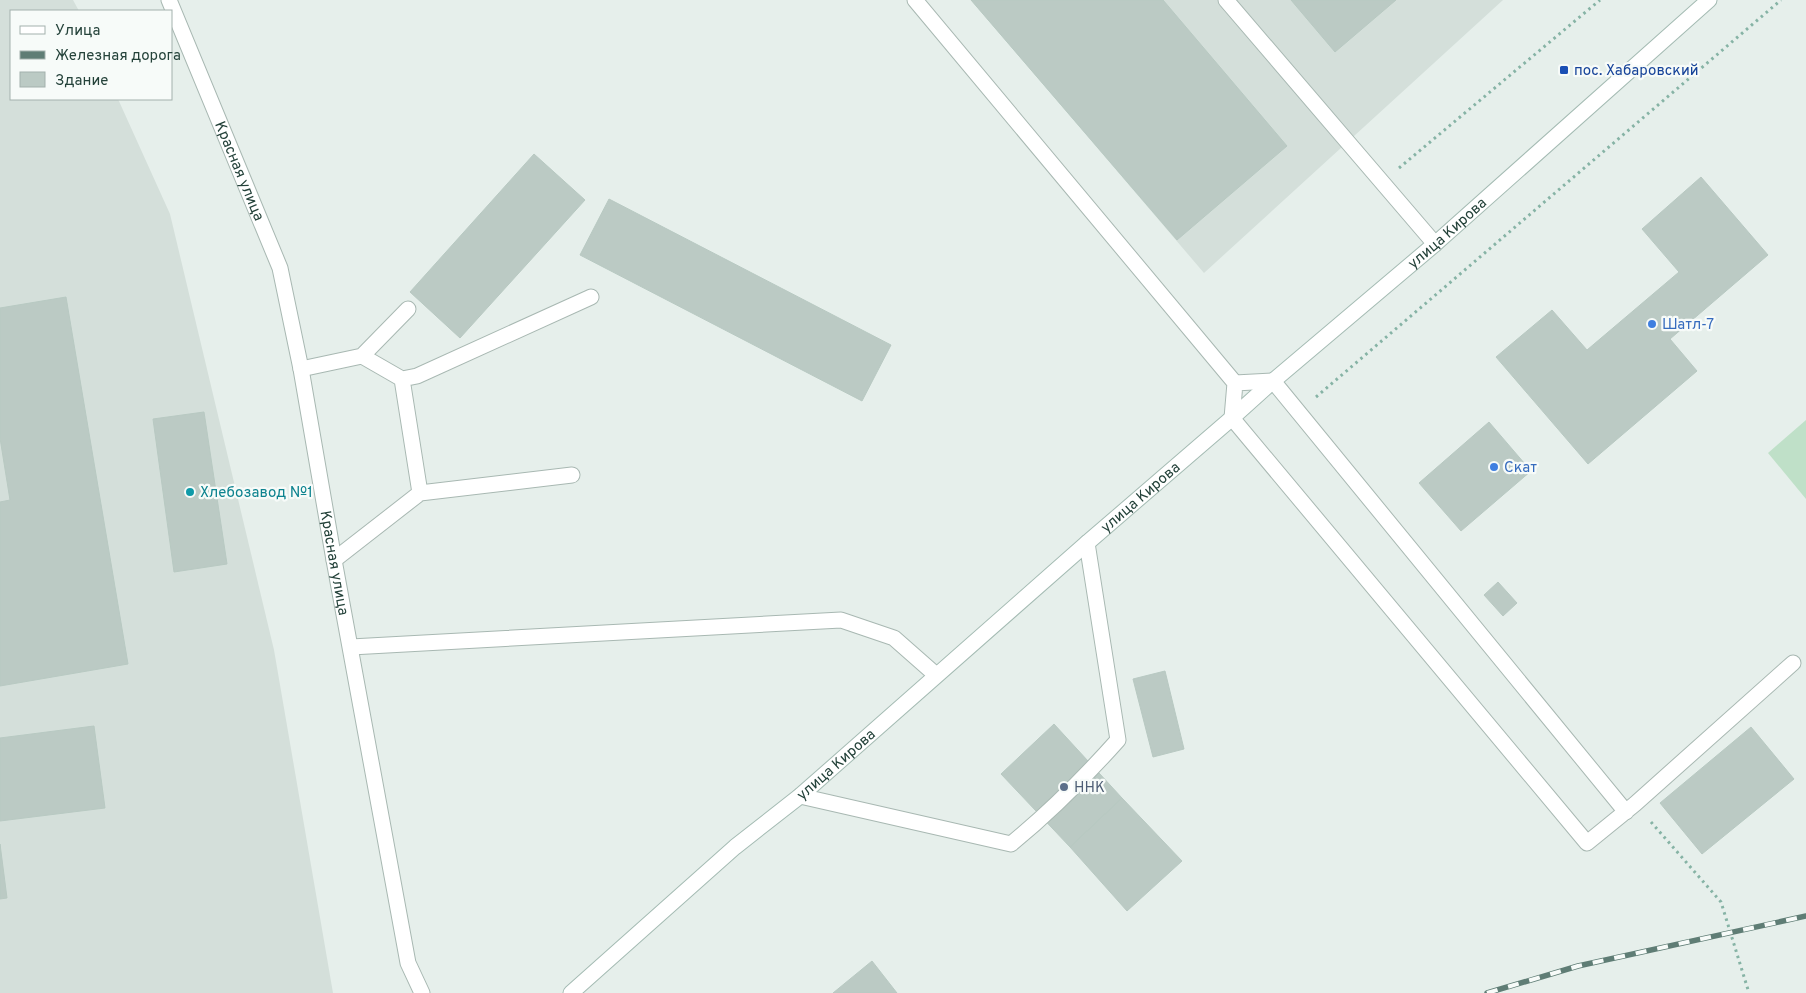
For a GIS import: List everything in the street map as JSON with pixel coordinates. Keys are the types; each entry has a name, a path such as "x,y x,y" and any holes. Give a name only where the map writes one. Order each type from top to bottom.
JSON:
{"street":[{"name":"Красная улица","path":"169,0 280,268 301,369 408,963 422,993"},
{"path":"915,0 1235,383 1232,418 1587,843 1630,808 1793,663"},
{"path":"1226,0 1435,244"},
{"name":"улица Кирова","path":"571,993 735,847 800,796 1273,381 1435,244 1709,0"},
{"path":"362,356 402,379 417,376 591,297"},
{"path":"301,369 362,356 408,308"},
{"path":"402,379 420,493"},
{"path":"1235,383 1273,381 1630,808"},
{"path":"334,560 420,493 572,475"},
{"path":"800,796 1011,844 1045,816 1118,740 1087,543"},
{"path":"351,648 841,620 894,638 936,675"}],"path":[{"path":"1382,183 1600,0"},
{"path":"1300,411 1781,0"},
{"path":"1630,808 1721,902 1749,993"}],"shaded area":[{"path":"0,0 73,0 78,10 10,10 10,100 118,100 170,214 274,650 333,993 0,993"},
{"path":"971,0 1503,0 1204,273"}],"green space":[{"path":"1806,420 1806,499 1768,453"}],"building":[{"path":"971,0 1163,0 1287,146 1177,240"},
{"path":"1291,0 1396,0 1335,52"},
{"path":"534,154 585,200 460,338 410,292"},
{"name":"Шатл-7","path":"1701,177 1768,255 1670,339 1697,371 1588,464 1496,357 1552,310 1587,350 1679,272 1642,229"},
{"path":"609,199 891,345 862,401 580,255"},
{"path":"66,297 128,664 0,686 0,502 10,500 0,438 0,308"},
{"name":"Хлебозавод №1","path":"204,412 227,564 174,572 153,419"},
{"path":"1489,422 1531,471 1461,531 1419,483"},
{"path":"1498,582 1517,603 1503,616 1484,595"},
{"path":"1165,671 1184,749 1153,757 1133,679"},
{"path":"1054,724 1122,798 1070,847 1001,774"},
{"path":"94,726 105,808 0,821 0,738"},
{"path":"1751,727 1794,779 1702,854 1660,803"},
{"path":"1122,798 1182,861 1127,911 1070,847"},
{"path":"0,844 7,898 0,899"},
{"path":"872,961 897,993 833,993"}],"railway":[{"path":"1487,993 1578,966 1806,916"}],"place":[{"name":"пос. Хабаровский","path":"1564,70"},
{"name":"Шатл-7","path":"1652,324"},
{"name":"Скат","path":"1494,467"},
{"name":"Хлебозавод №1","path":"190,492"},
{"name":"ННК","path":"1064,787"}]}
